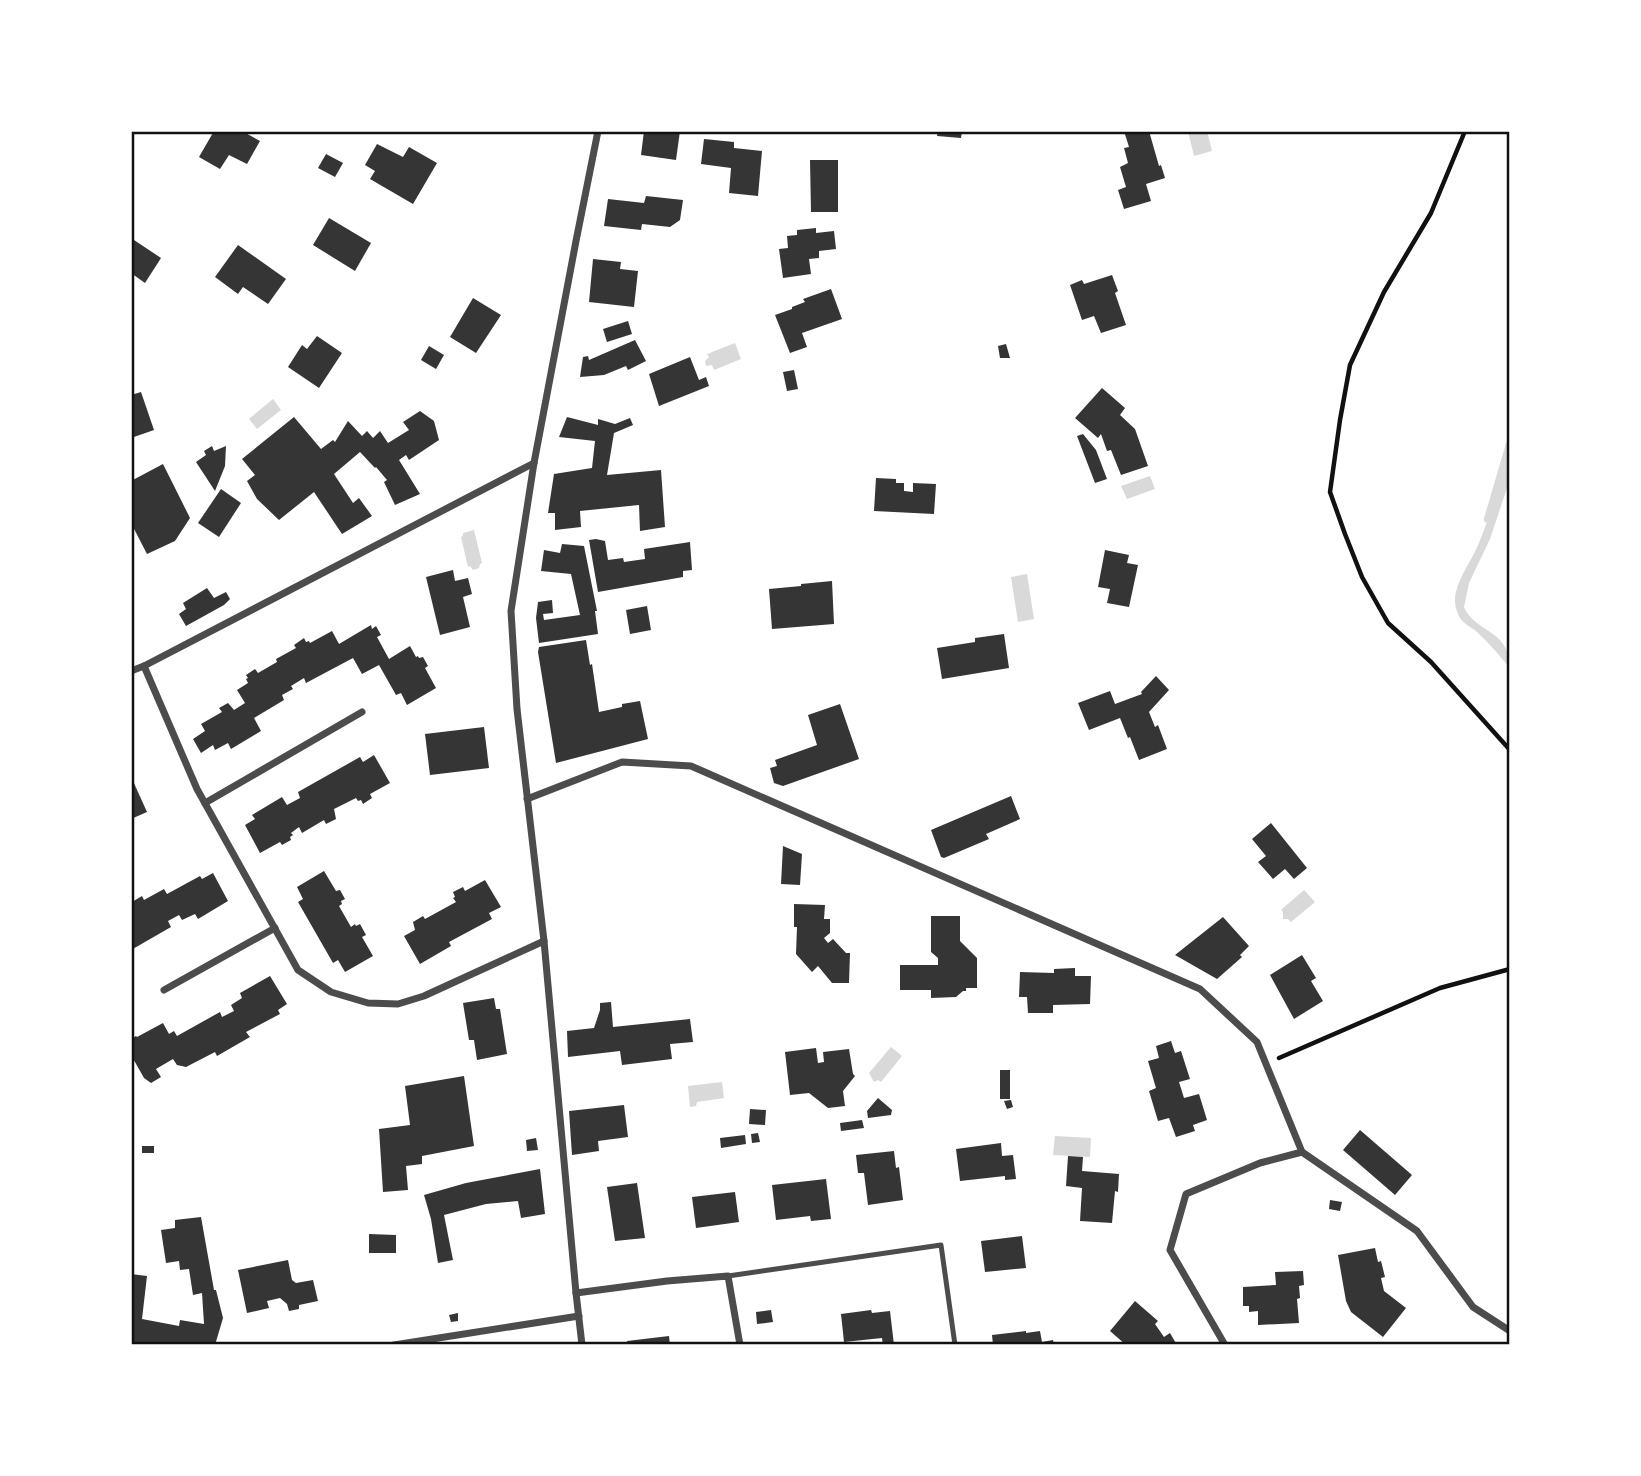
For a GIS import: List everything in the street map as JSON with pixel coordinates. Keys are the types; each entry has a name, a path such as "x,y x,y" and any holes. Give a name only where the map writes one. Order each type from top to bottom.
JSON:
{"street":[{"path":"582,1345 544,941 517,709 511,611 534,463 598,131"},
{"path":"131,671 534,463"},
{"path":"144,666 197,789 298,970 331,992 368,1003 398,1004 424,996 544,941"},
{"path":"205,803 362,712"},
{"path":"527,799 622,762 691,766 1200,989 1257,1042 1302,1152 1417,1231 1474,1307 1510,1331"},
{"path":"164,990 275,928"},
{"path":"1226,1345 1170,1250 1186,1194 1260,1163 1302,1152"},
{"path":"576,1293 728,1276 740,1345"},
{"path":"394,1345 579,1315"}],"lane":[{"path":"728,1276 941,1245 955,1345"}],"path":[{"path":"1465,131 1431,213 1384,292 1350,365 1330,492 1362,577 1388,623 1431,662 1510,750"},
{"path":"1265,1063 1440,988 1510,969"}],"shaded area":[{"path":"1188,131 1207,131 1212,151 1194,156"},
{"path":"735,343 741,359 714,370 712,365 706,366 705,361 709,357 707,354"},
{"path":"273,399 281,410 257,429 249,419"},
{"path":"1510,440 1510,479 1490,539 1469,583 1464,607 1476,622 1498,638 1508,655 1510,668 1481,636 1461,620 1455,600 1460,580 1488,518"},
{"path":"1150,476 1155,489 1127,499 1121,486"},
{"path":"474,530 482,563 479,568 473,570 468,567 461,537 463,533"},
{"path":"1027,574 1034,619 1018,622 1011,577"},
{"path":"1304,890 1315,902 1291,922 1283,919 1281,910"},
{"path":"891,1047 902,1056 881,1082 874,1082 869,1073"},
{"path":"722,1082 724,1098 697,1102 696,1106 690,1107 688,1086"},
{"path":"1055,1136 1091,1138 1090,1157 1053,1155"}],"building":[{"path":"214,131 242,131 260,141 247,164 229,155 220,169 199,157"},
{"path":"644,131 680,131 676,160 641,155"},
{"path":"938,131 962,131 961,138 937,136"},
{"path":"1124,131 1149,131 1165,178 1146,184 1151,201 1124,209 1118,190 1126,187 1120,167 1128,163 1124,148 1129,147"},
{"path":"704,139 734,142 734,148 762,151 758,196 729,193 731,168 701,164"},
{"path":"377,144 403,157 409,147 437,163 413,204 370,179 375,171 365,165"},
{"path":"326,154 343,163 335,177 318,168"},
{"path":"810,160 838,160 838,212 811,212"},
{"path":"646,196 683,200 680,220 670,227 642,224 641,230 604,226 608,199 644,203"},
{"path":"329,218 371,243 355,271 313,245"},
{"path":"816,228 816,233 834,231 836,249 819,251 819,258 809,259 811,274 783,278 779,249 788,248 787,236 797,235 797,230"},
{"path":"131,238 161,258 145,283 131,273"},
{"path":"238,245 286,279 268,304 243,287 238,294 215,277"},
{"path":"593,259 621,262 620,269 638,271 634,307 589,302"},
{"path":"1112,275 1126,325 1101,333 1094,316 1082,320 1070,285 1082,280 1084,284"},
{"path":"831,289 842,319 802,333 807,347 790,353 775,315 805,302 803,299"},
{"path":"473,298 501,315 476,353 450,337"},
{"path":"628,321 632,334 607,342 603,329"},
{"path":"317,336 342,353 319,388 288,367 302,345 307,349"},
{"path":"635,340 646,361 628,370 626,366 604,375 580,377 583,357 588,356 589,360"},
{"path":"1006,344 1010,358 1000,358 998,346"},
{"path":"429,346 444,355 436,369 421,360"},
{"path":"690,357 699,380 706,377 709,386 659,406 649,374"},
{"path":"794,370 798,389 787,391 783,372"},
{"path":"1102,388 1125,408 1120,415 1135,429 1148,466 1121,475 1101,434 1098,438 1075,418"},
{"path":"141,392 154,430 131,438 131,395"},
{"path":"420,411 434,421 439,440 409,460 406,455 399,460 420,494 395,505 384,482 387,480 360,452 334,474 353,503 359,498 372,516 342,534 314,492 279,520 257,499 247,481 255,475 242,459 294,417 321,449 333,440 335,442 348,421 362,436 367,431 373,438 380,431 388,443 409,430 403,422"},
{"path":"567,417 598,425 598,419 615,424 630,418 633,425 614,433 607,475 661,470 665,527 640,531 639,505 580,511 581,527 555,530 555,513 548,513 554,474 592,468 595,441 559,437"},
{"path":"1083,434 1096,450 1107,479 1095,483 1077,436"},
{"path":"212,446 214,451 226,446 225,466 215,491 196,462 206,455 204,451"},
{"path":"163,464 190,518 175,541 147,554 131,523 131,481"},
{"path":"876,478 896,479 896,483 904,483 904,491 913,492 913,483 936,484 934,514 874,511"},
{"path":"221,489 241,503 219,537 198,523"},
{"path":"589,540 605,541 608,560 623,558 624,562 645,559 644,549 690,542 692,570 683,571 683,577 598,592"},
{"path":"562,544 584,546 597,611 598,634 539,643 536,618 538,602 552,600 553,613 543,614 544,620 580,615 571,574 541,571 544,550 560,553"},
{"path":"1105,550 1129,555 1127,563 1138,565 1129,607 1107,603 1110,589 1098,587"},
{"path":"453,570 455,581 468,578 472,594 463,597 470,627 440,635 426,577"},
{"path":"832,581 834,624 772,629 769,589"},
{"path":"207,588 214,598 226,592 230,599 186,626 179,614 186,609 183,603"},
{"path":"647,606 651,630 630,634 626,610"},
{"path":"371,625 372,629 376,626 381,635 377,637 389,659 410,646 416,657 423,657 428,666 425,668 436,688 407,705 401,693 396,695 379,665 362,674 353,658 306,683 304,678 291,686 293,689 282,695 284,700 254,718 261,731 231,749 228,743 215,750 213,745 201,753 193,739 205,731 201,724 222,712 219,708 228,703 234,710 245,703 237,690 248,683 246,675 255,669 258,673 277,662 276,659 296,648 294,645 304,638 310,643 332,631 339,644"},
{"path":"1004,634 1009,668 942,679 937,648"},
{"path":"586,640 599,712 640,701 648,739 556,763 539,647"},
{"path":"1156,676 1169,690 1149,712 1155,727 1158,725 1167,749 1139,760 1120,718 1089,730 1078,703 1110,691 1115,704 1142,694"},
{"path":"840,704 859,759 783,786 774,783 770,768 777,766 775,760 817,745 808,715"},
{"path":"484,727 489,768 430,775 425,734"},
{"path":"374,755 390,783 370,794 372,798 363,804 356,798 334,809 336,819 326,824 324,820 302,833 299,827 291,833 291,840 282,845 280,842 260,853 245,825 255,819 252,815 282,797 287,805 300,798 298,792 360,757 363,762"},
{"path":"133,781 147,812 131,819 131,782"},
{"path":"1011,796 1020,819 986,834 989,839 941,857 931,830"},
{"path":"1271,823 1307,868 1294,879 1285,869 1273,879 1258,862 1266,856 1252,839"},
{"path":"783,846 802,854 800,885 781,884"},
{"path":"324,871 336,891 340,890 345,899 339,906 351,927 360,924 366,935 362,937 373,956 345,972 338,960 333,963 298,902 303,899 297,887"},
{"path":"213,873 228,901 198,919 195,914 182,920 179,915 168,921 171,927 131,950 131,913 134,911 132,902 142,896 144,900 164,889 167,894 200,876 202,879"},
{"path":"485,880 501,907 489,913 492,919 449,942 451,946 420,964 404,936 415,930 413,922 423,916 425,919 456,902 453,892 463,887 465,891"},
{"path":"794,904 825,905 824,919 830,919 830,933 824,938 828,943 833,939 846,953 850,953 849,983 832,983 818,966 812,972 796,954"},
{"path":"931,916 960,916 960,941 977,958 977,988 966,988 966,991 956,997 931,998 931,990 900,990 900,965 938,965 938,958 931,952"},
{"path":"1223,917 1249,946 1240,955 1242,957 1217,979 1175,955"},
{"path":"1302,955 1316,978 1311,981 1323,1001 1294,1019 1270,975"},
{"path":"1075,968 1075,976 1091,976 1090,1004 1053,1005 1053,1013 1028,1013 1027,997 1019,997 1020,972 1054,973 1054,969"},
{"path":"270,976 287,1004 278,1010 280,1014 246,1032 250,1037 217,1056 215,1052 186,1067 177,1065 173,1059 156,1069 161,1077 151,1083 144,1078 131,1055 131,1039 163,1023 169,1034 174,1031 177,1036 220,1012 222,1017 234,1011 231,1005 242,998 240,993"},
{"path":"494,998 496,1009 500,1009 507,1054 477,1060 474,1040 469,1040 463,1003"},
{"path":"611,1002 613,1027 690,1019 693,1042 670,1044 672,1059 622,1065 620,1051 568,1057 567,1031 594,1028 600,1003"},
{"path":"1171,1041 1175,1053 1181,1051 1190,1079 1179,1082 1184,1098 1199,1094 1207,1120 1193,1125 1195,1131 1176,1137 1169,1118 1158,1121 1149,1091 1156,1088 1148,1061 1159,1058 1156,1046"},
{"path":"816,1048 818,1063 824,1062 823,1052 849,1049 855,1076 843,1091 845,1106 828,1108 809,1093 790,1095 785,1052"},
{"path":"1000,1070 1010,1070 1010,1099 1000,1099"},
{"path":"464,1076 474,1146 422,1156 422,1164 406,1166 408,1190 383,1192 379,1129 410,1125 405,1086"},
{"path":"878,1098 892,1110 891,1115 868,1118 867,1111"},
{"path":"1011,1100 1013,1107 1007,1109 1004,1101"},
{"path":"624,1105 628,1137 598,1141 599,1151 572,1155 569,1111"},
{"path":"750,1109 766,1110 765,1125 749,1124"},
{"path":"862,1120 864,1128 841,1131 840,1123"},
{"path":"1360,1130 1412,1175 1395,1195 1343,1150"},
{"path":"758,1133 760,1142 752,1143 751,1134"},
{"path":"745,1135 746,1144 721,1148 720,1138"},
{"path":"536,1138 538,1150 527,1151 526,1140"},
{"path":"1001,1143 1002,1156 1013,1155 1016,1179 1005,1180 1005,1176 960,1181 956,1149"},
{"path":"142,1146 154,1146 154,1153 142,1153"},
{"path":"894,1151 903,1200 868,1205 864,1173 858,1173 856,1155"},
{"path":"1068,1156 1083,1157 1082,1171 1119,1174 1112,1223 1080,1221 1082,1188 1066,1186"},
{"path":"540,1169 545,1214 521,1218 518,1201 486,1204 444,1215 453,1260 438,1263 424,1195 466,1183"},
{"path":"826,1179 831,1219 811,1221 810,1216 776,1220 772,1185"},
{"path":"637,1183 645,1238 615,1241 607,1187"},
{"path":"735,1192 739,1222 696,1228 692,1197"},
{"path":"1330,1200 1342,1202 1340,1211 1329,1209"},
{"path":"201,1217 214,1290 223,1318 215,1345 131,1345 131,1274 147,1276 142,1319 179,1326 180,1320 204,1324 202,1293 193,1295 189,1269 180,1270 179,1261 166,1263 161,1230 175,1228 175,1220"},
{"path":"369,1234 396,1235 396,1253 369,1253"},
{"path":"1022,1236 1026,1268 985,1272 981,1241"},
{"path":"1375,1248 1385,1277 1381,1278 1384,1291 1406,1308 1383,1337 1351,1312 1346,1301 1338,1255"},
{"path":"288,1260 292,1280 296,1283 313,1280 318,1301 299,1305 299,1309 289,1311 287,1304 280,1298 267,1301 269,1308 247,1313 238,1270"},
{"path":"1303,1271 1304,1285 1299,1286 1300,1298 1297,1299 1299,1323 1258,1325 1258,1311 1249,1312 1249,1306 1243,1306 1243,1287 1276,1285 1275,1272"},
{"path":"1135,1301 1158,1321 1155,1324 1164,1337 1170,1333 1177,1345 1126,1345 1110,1331"},
{"path":"771,1310 773,1322 757,1324 756,1312"},
{"path":"871,1310 872,1313 890,1311 894,1345 883,1345 882,1338 844,1342 841,1314"},
{"path":"458,1313 458,1321 451,1322 449,1315"},
{"path":"1040,1331 1042,1342 1053,1340 1054,1345 993,1345 992,1335"},
{"path":"669,1336 670,1345 628,1345 627,1341"}],"waterway":[{"path":"1488,519 1510,444"}]}
